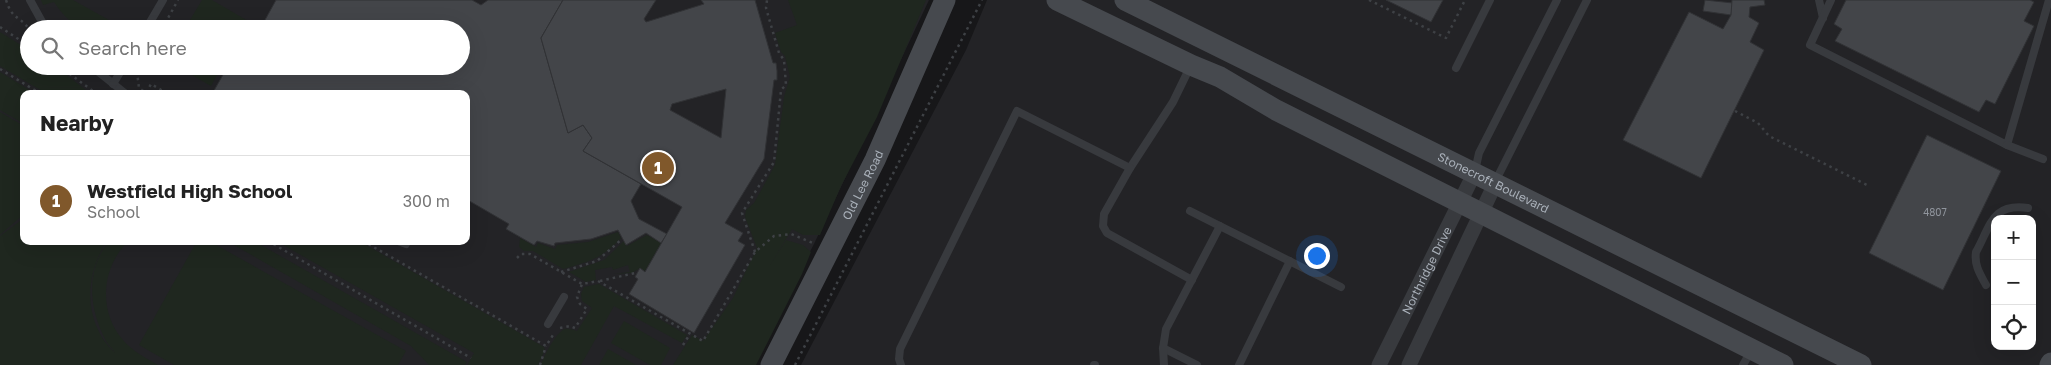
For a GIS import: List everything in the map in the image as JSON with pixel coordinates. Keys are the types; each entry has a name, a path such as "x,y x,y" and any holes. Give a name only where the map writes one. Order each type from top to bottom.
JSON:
{"main road":[{"name":"Old Lee Road","path":"771,365 879,152 945,0"},
{"path":"1057,0 1191,66 1220,77 1276,110 1481,213 1747,357 1783,365"},
{"name":"Stonecroft Boulevard","path":"1126,0 1474,174 1674,270 1861,365"}],"street":[{"name":"Northridge Drive","path":"1379,365 1474,174"},
{"name":"Northridge Drive","path":"1409,365 1495,184"}],"lane":[{"path":"30,0 41,20"},
{"path":"151,20 163,0"},
{"path":"1456,68 1490,0"},
{"path":"1474,174 1479,154 1557,0"},
{"path":"1495,184 1587,0"},
{"path":"1819,0 1823,18"},
{"path":"1831,0 1810,44 2007,144 2043,158"},
{"path":"2007,144 2049,0"},
{"path":"1191,66 1173,102 1130,168 1104,214 1103,226 1107,233 1192,280"},
{"path":"102,75 121,90"},
{"path":"113,84 118,75"},
{"path":"901,365 898,359 900,349 1016,111 1130,168"},
{"path":"1986,285 1975,258 1976,252 1995,216 2014,206 2028,208"},
{"path":"1190,211 1341,287"},
{"path":"1164,365 1163,348 1166,329 1220,226"},
{"path":"1239,365 1290,261"},
{"path":"548,324 564,297"},
{"path":"1163,348 1197,365"}],"path":[{"path":"6,0 10,14 20,20"},
{"path":"167,20 178,0"},
{"path":"755,252 742,213 774,162 781,90 786,85 784,60 776,44 766,8 766,0"},
{"path":"795,365 982,0"},
{"path":"1370,0 1446,38 1466,0"},
{"path":"0,27 20,40"},
{"path":"0,69 34,90"},
{"path":"71,75 92,90"},
{"path":"137,75 139,88 142,90"},
{"path":"148,90 151,84 161,90"},
{"path":"1735,111 1758,124 1769,136 1869,186"},
{"path":"598,281 703,341 755,252 774,236 791,234 829,249"},
{"path":"561,272 597,261 622,238"},
{"path":"275,245 471,358"},
{"path":"370,245 546,346"},
{"path":"516,258 521,254 530,254 582,284 635,273"},
{"path":"540,365 546,346 555,331 561,327 570,326 575,328 587,309 580,304 577,297 582,284"},
{"path":"683,345 690,334"}],"shaded area":[{"path":"0,0 929,0 814,244 751,365 0,365"},
{"path":"41,0 73,0 109,20 69,20 54,2 43,5"},
{"path":"202,0 212,0 246,20 190,20"},
{"path":"788,0 926,0 877,117 841,186 820,235 803,235 792,229 769,267 786,240 803,245 811,252 802,274 756,365 673,365 692,335 703,341 733,298 757,248 745,217 746,210 754,203 775,165 784,97 790,77 785,56 781,52 775,33 797,25"},
{"path":"987,0 2051,0 2051,365 801,365 966,50"},
{"path":"0,32 20,44 20,75 67,75 86,90 40,90 0,66"},
{"path":"0,72 29,90 20,90 20,122 0,110"},
{"path":"192,75 217,75 211,86"},
{"path":"0,112 20,124 20,218 0,235"},
{"path":"20,221 20,245 105,245 94,269 90,299 92,314 97,328 105,341 115,353 106,341 96,316 92,290 93,277 96,265 106,245 125,245 113,263 108,276 106,289 109,316 115,329 131,348 158,365 130,365 126,363 128,365 0,365 0,236"},
{"path":"618,232 621,238 607,251 588,261 563,269 533,251 524,251 519,247 520,238 536,247 538,243 555,249 557,245 588,242"},
{"path":"647,235 661,243 645,271 640,268 632,273 613,274 630,272 628,265 613,270 612,267 595,270 596,280 586,282 569,272 604,260 624,241 627,246"},
{"path":"195,245 216,245 406,351 398,365 174,365 139,345"},
{"path":"234,245 261,245 467,362 465,365 429,365 411,346"},
{"path":"283,245 366,245 544,347 545,350 538,365 467,365 474,353"},
{"path":"599,284 687,335 682,343 614,306 581,365 541,365 558,334 565,329 577,331 592,308 582,301 581,294 584,287"},
{"path":"624,321 670,348 661,365 650,365 611,343"},
{"path":"608,349 636,365 599,365"}],"building":[{"path":"276,0 472,0 481,5 488,0 563,0 541,38 568,133 583,125 592,138 583,151 641,184 631,201 639,219 667,234 661,243 646,233 626,245 618,230 591,239 555,243 554,246 537,241 534,245 506,229 509,224 470,201 470,90 214,90 223,75 470,75 470,20 265,20"},
{"path":"563,0 656,0 644,19 646,22 704,4 701,0 755,0 777,71 777,80 774,80 764,159 725,223 743,233 738,241 745,245 694,333 629,294 638,279 635,277 640,268 645,272 682,207 583,151 592,138 583,125 568,133 541,38","holes":["726,89 721,138 670,110 672,104"]},
{"path":"1386,0 1443,0 1431,22"},
{"path":"1705,0 1733,3 1731,15 1703,11"},
{"path":"1732,0 1764,0 1765,5 1750,7 1749,17 1759,23 1750,42 1764,50 1701,178 1623,140 1689,12 1723,29 1731,15"},
{"path":"1846,0 2030,0 2034,2 2024,21 2034,26 1995,104 1986,100 1979,112 1835,41 1842,29 1834,24"},
{"path":"1927,135 2001,171 1943,290 1869,253"}],"place":[{"name":"Westfield High School","path":"658,168"}]}
